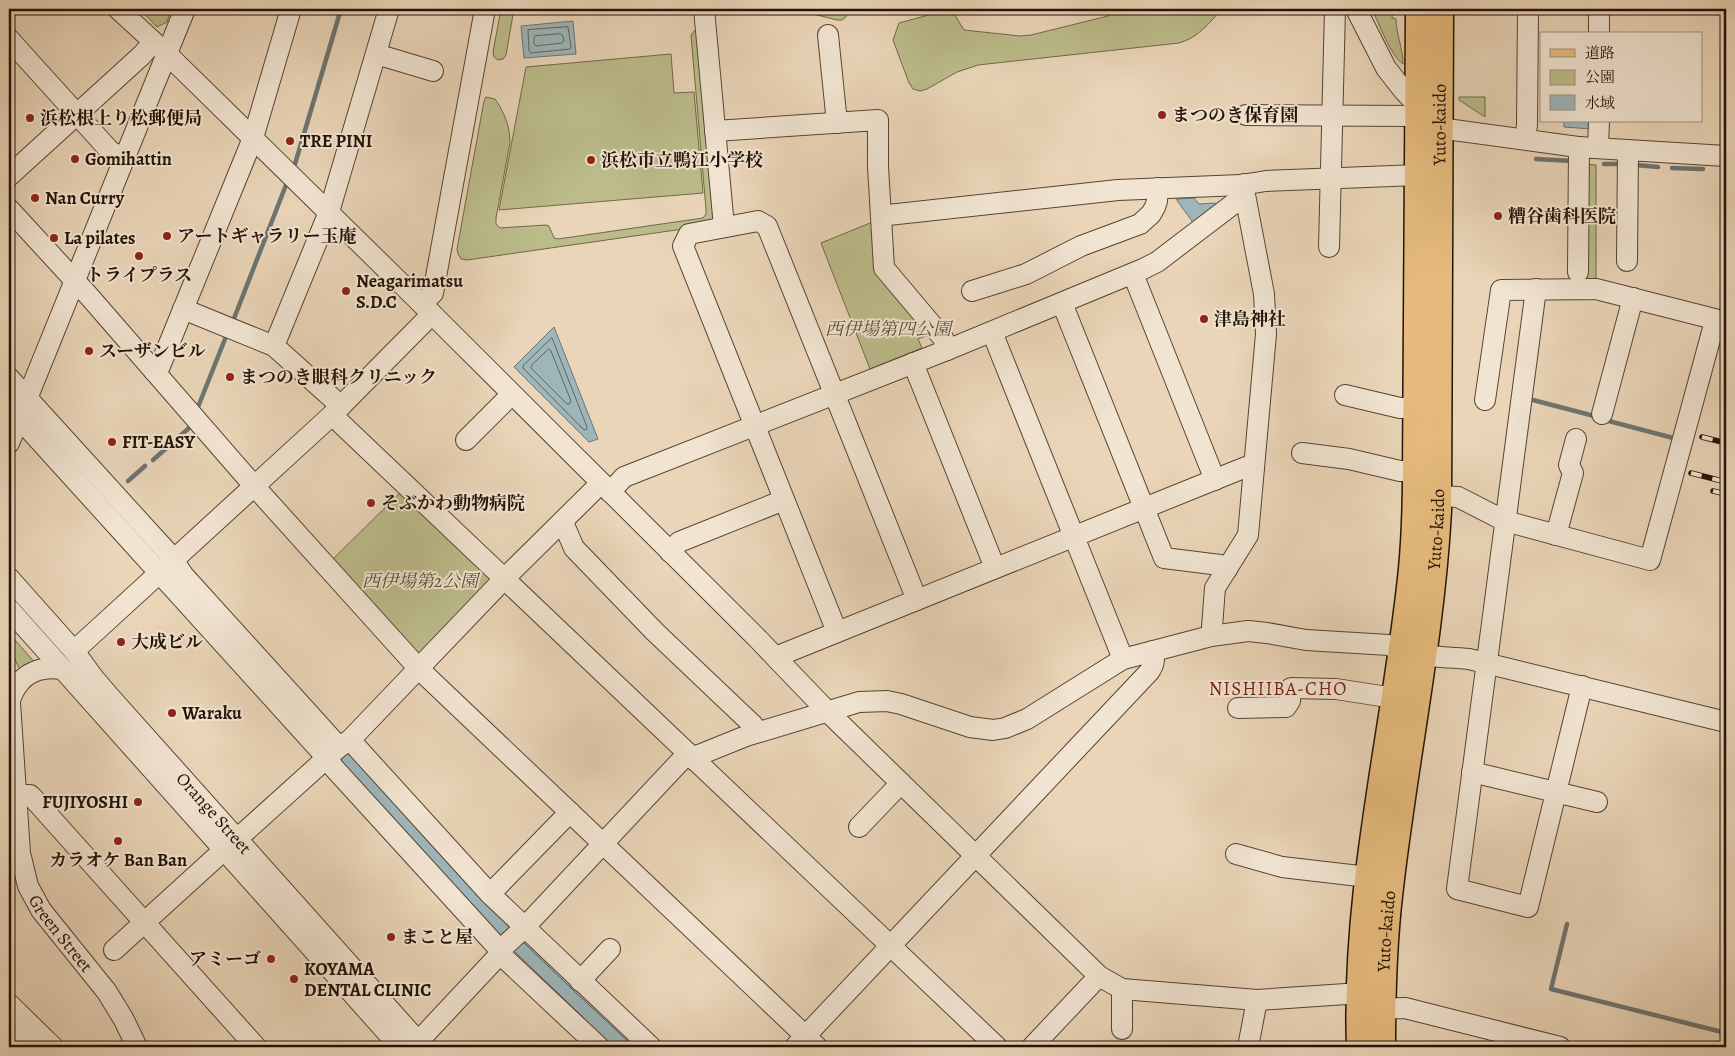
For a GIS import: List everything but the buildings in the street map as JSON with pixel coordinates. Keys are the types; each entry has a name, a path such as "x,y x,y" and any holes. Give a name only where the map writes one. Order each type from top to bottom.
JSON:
{"main road":[{"name":"Yuto-kaido","path":"1382,1047 1368,1003 1363,928 1368,877 1394,698 1412,653 1434,571 1438,496 1425,116 1419,9"},
{"name":"Yuto-kaido","path":"1360,1047 1368,1003 1383,964 1412,653 1412,569 1416,471 1418,175 1440,9"}],"street":[{"path":"118,9 161,48 329,212 827,711 1099,976 1122,988 1257,1000 1368,1003 1405,1008 1560,1047"},
{"path":"9,443 14,412 27,398 126,158 161,48 185,9"},
{"path":"154,370 160,366 253,138 291,9"},
{"path":"274,346 329,212 389,9"},
{"path":"74,651 336,411 427,309 433,293 485,9"},
{"path":"704,9 724,227"},
{"path":"1329,247 1335,9"},
{"path":"1356,9 1386,68 1425,116"},
{"path":"1525,140 1527,124 1528,9"},
{"path":"1599,9 1599,32"},
{"path":"828,35 837,123"},
{"path":"9,38 111,152 126,158"},
{"path":"9,176 142,55 161,48"},
{"path":"376,54 433,71"},
{"path":"1246,115 1425,116 1525,140 1589,147 1726,156"},
{"path":"715,131 878,120 878,167 884,268 943,338 948,350"},
{"path":"1574,261 1589,147 1599,122"},
{"path":"1626,261 1628,150"},
{"path":"114,950 339,748 420,670 504,579 561,523 606,488 624,478 948,350 1133,274 1157,262 1244,190 1266,180 1418,175"},
{"path":"888,215 1118,190 1158,188 1244,190"},
{"path":"972,291 1026,274 1087,244 1140,224 1155,208 1158,188"},
{"path":"1214,635 1212,627 1215,588 1248,535 1266,334 1264,294 1244,190"},
{"path":"9,209 420,670 570,812 806,1044 891,946 1149,672 1155,659 1153,651"},
{"path":"837,632 683,246 689,234 758,220 767,226 917,600"},
{"path":"1133,274 1215,480"},
{"path":"1536,289 1457,889 1528,907 1582,686"},
{"path":"1438,496 1458,497 1505,521 1650,560 1720,320 1596,289 1501,290 1485,400"},
{"path":"1602,414 1633,298"},
{"path":"1062,303 1164,558 1220,565 1227,569"},
{"path":"183,308 274,346 336,411 504,579 997,1047"},
{"path":"992,332 1123,659"},
{"path":"913,364 995,568"},
{"path":"9,378 166,566"},
{"path":"466,440 512,394"},
{"path":"1345,396 1400,408 1416,408"},
{"path":"14,412 166,566 184,576 339,748 490,894 523,929 651,1047"},
{"path":"1556,534 1573,473 1570,465 1576,439"},
{"path":"1302,453 1349,459 1400,471 1416,471"},
{"path":"777,660 783,654 1074,536 1246,467 1254,468"},
{"path":"670,552 679,542 784,500"},
{"path":"561,523 565,527 574,548 655,632 753,726 755,733"},
{"name":"Orange Street","path":"9,578 74,651 230,845"},
{"name":"Orange Street","path":"9,609 62,669 230,845 413,1046"},
{"path":"413,1046 603,844 691,756 699,755 755,733 859,702 887,701 970,727 981,729 1005,728 1026,719 1123,659 1214,635 1248,631 1306,640 1389,645 1412,653 1486,662 1726,722"},
{"path":"10,694 18,683 34,671 53,668 62,669"},
{"path":"1238,708 1286,708 1290,701 1291,688 1336,689 1394,698"},
{"name":"Green Street","path":"10,694 11,753 16,795 14,840 24,872 34,898 50,922 107,992 124,1020 137,1047"},
{"path":"339,748 334,768 501,951 599,1047"},
{"path":"1472,772 1597,802"},
{"path":"859,827 901,783"},
{"path":"16,795 30,795 33,798 256,1047"},
{"path":"490,894 570,812"},
{"path":"1236,854 1282,866 1368,877"},
{"path":"580,981 610,949"},
{"path":"1032,1047 1099,976"},
{"path":"1122,988 1122,1029"},
{"path":"1248,1047 1257,1000"},
{"path":"9,1004 53,1047"},
{"path":"9,1032 28,1047"}],"green space":[{"path":"140,9 171,9 167,22 157,27"},
{"path":"501,9 514,9 506,55 503,59 498,60 494,57 493,52"},
{"path":"793,9 844,9 846,17 842,20 837,20"},
{"path":"1114,9 1222,9 1198,34 1179,43 978,65 957,72 920,91 913,89 909,83 893,40 899,23 947,10 953,12 964,30 1020,36 1108,16"},
{"path":"1372,9 1393,9 1392,18 1396,19 1403,64 1389,46"},
{"path":"1565,9 1594,9 1594,14 1565,14"},
{"path":"695,30 697,31 715,220 711,225 467,260 461,259 457,249 486,97 495,99 504,114 510,136 496,218 496,224 500,228 546,225 549,226 554,238 558,239 703,218 706,214 706,209 691,35"},
{"path":"671,54 674,93 694,92 703,193 499,210 526,67"},
{"path":"1459,97 1485,97 1485,117 1459,100"},
{"path":"1584,164 1596,165 1596,284 1583,284"},
{"name":"西伊場第四公園","path":"875,221 878,270 931,334 918,339 922,348 870,369 821,243"},
{"name":"西伊場第2公園","path":"402,491 492,577 492,583 417,657 331,561"},
{"path":"9,633 36,664 21,673 9,645"}],"water":[{"path":"573,21 576,54 524,58 521,26"},
{"path":"1564,122 1591,122 1591,129 1564,127"},
{"path":"1194,198 1199,204 1215,203 1217,206 1194,224 1176,199"},
{"path":"554,327 598,439 589,442 514,367"},
{"path":"346,752 349,755 352,752 641,1047 608,1047 509,954 335,762"}],"waterway":[{"path":"295,164 341,9"},
{"path":"1536,159 1572,161"},
{"path":"1604,164 1619,164"},
{"path":"1636,165 1658,167"},
{"path":"1672,168 1703,169"},
{"path":"233,321 286,185"},
{"path":"1721,312 1726,290"},
{"path":"198,407 227,334"},
{"path":"1529,399 1598,417"},
{"path":"1605,420 1677,439"},
{"path":"153,460 189,428 192,423"},
{"path":"128,481 145,466"},
{"path":"1567,924 1551,989 1726,1033"}],"railway":[{"path":"1702,437 1726,443"},
{"path":"1691,473 1726,482"},
{"path":"1713,491 1726,494"}],"place":[{"name":"まつのき保育園","path":"1162,115"},
{"name":"浜松根上り松郵便局","path":"30,118"},
{"name":"TRE PINI","path":"290,141"},
{"name":"Gomihattin","path":"75,159"},
{"name":"浜松市立鴨江小学校","path":"591,160"},
{"name":"Nan Curry","path":"35,198"},
{"name":"糟谷歯科医院","path":"1498,216"},
{"name":"アートギャラリー玉庵","path":"167,236"},
{"name":"La pilates","path":"54,238"},
{"name":"トライプラス","path":"139,256"},
{"name":"Neagarimatsu S.D.C","path":"346,291"},
{"name":"津島神社","path":"1204,319"},
{"name":"スーザンビル","path":"89,351"},
{"name":"まつのき眼科クリニック","path":"230,377"},
{"name":"FIT-EASY","path":"112,442"},
{"name":"そぶかわ動物病院","path":"371,503"},
{"name":"大成ビル","path":"121,642"},
{"name":"Waraku","path":"172,713"},
{"name":"FUJIYOSHI","path":"138,802"},
{"name":"カラオケ Ban Ban","path":"118,841"},
{"name":"まこと屋","path":"391,937"},
{"name":"アミーゴ","path":"271,959"},
{"name":"KOYAMA DENTAL CLINIC","path":"294,979"}],"district":[{"name":"NISHIIBA-CHO","path":"1278,688"}]}
